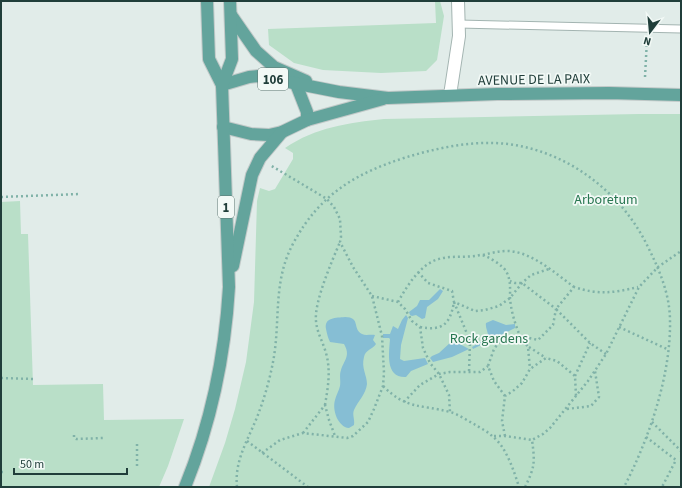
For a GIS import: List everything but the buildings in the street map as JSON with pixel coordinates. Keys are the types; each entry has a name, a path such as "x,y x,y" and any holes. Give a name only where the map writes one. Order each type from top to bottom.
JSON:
{"main road":[{"path":"207,1 209,59 222,85"},
{"path":"222,85 232,59 230,1"},
{"path":"231,15 256,52 274,67 325,89"},
{"name":"AVENUE DE LA PAIX","path":"222,85 249,76 258,76 325,89 388,98 450,95 609,93 681,95"},
{"path":"296,84 307,112 307,120"},
{"name":"1","path":"185,487 202,443 214,395 225,340 229,287 222,85"},
{"name":"AVENUE DE LA PAIX","path":"223,127 251,134 269,135 282,132 307,120 388,98"},
{"path":"229,287 252,175 260,158 282,132"}],"street":[{"path":"450,95 457,51 459,24 458,1"}],"lane":[{"path":"459,24 681,28"}],"path":[{"path":"645,76 647,38"},
{"path":"237,487 237,465 259,410 273,363 278,327 277,309 285,262 292,244 301,229 335,190 354,179 397,160 423,152 470,144 494,143 535,149 567,162 592,178 621,205 645,240 658,267 669,301 669,350 664,379 652,422 624,487"},
{"path":"268,164 327,199 334,207 338,215 341,228 340,242 317,306 316,320 318,332 329,364 329,380 325,405 335,436"},
{"path":"1,197 80,194"},
{"path":"262,453 280,440 303,433 347,438 353,436 368,422 383,386 384,373 382,336 372,296 353,267 340,242"},
{"path":"398,302 418,272 437,259 509,251 534,259 574,287 586,291 604,293 617,292 639,287"},
{"path":"494,436 532,440 550,428 567,409 606,354 639,287 658,267 681,251"},
{"path":"482,255 497,262 506,270 510,281 510,298 514,319 520,336 528,347 546,358 557,361 575,376"},
{"path":"454,302 475,311 500,306 510,298 522,283 531,275 549,270"},
{"path":"418,272 428,283 452,291 454,302 470,341 469,372"},
{"path":"510,281 522,283 556,309 590,343 606,354"},
{"path":"404,402 420,386 439,374 450,372 480,372 488,366 494,349 502,338 520,336 538,340 553,325 556,309 574,287"},
{"path":"372,296 398,302 405,309 412,321 420,327 429,328 439,328 447,322 452,313 454,302"},
{"path":"420,327 424,348 430,363 439,374 449,395 450,412"},
{"path":"619,327 669,350"},
{"path":"576,397 575,376 590,343"},
{"path":"528,347 530,369"},
{"path":"505,396 514,391 522,383 530,369 546,358"},
{"path":"488,366 494,381 505,396 502,421 505,436"},
{"path":"567,409 591,406 599,397 595,370"},
{"path":"1,378 33,379"},
{"path":"383,386 391,395 404,402 413,406 450,412 462,417 494,436 509,460 519,487"},
{"path":"303,433 325,405"},
{"path":"652,422 681,451"},
{"path":"74,435 74,438 76,439 103,438"},
{"path":"646,437 676,460 662,487"},
{"path":"525,487 532,473 535,460 532,440"},
{"path":"247,441 308,487"},
{"path":"137,444 137,466"}],"green space":[{"path":"435,1 440,1 444,16 437,60 426,71 381,73 323,70 294,63 269,45 268,29 436,23"},
{"path":"681,114 681,487 209,487 225,443 246,362 254,302 257,201 260,188 269,191 275,189 293,159 293,153 285,148 308,135 333,127 384,119"},
{"path":"20,201 21,234 28,234 33,385 103,384 104,420 184,419 168,466 159,487 1,487 1,202"}],"water":[{"path":"440,289 443,291 438,299 427,307 425,318 422,319 416,315 410,315 409,312 417,306 420,300 429,300"},
{"path":"406,315 408,318 401,345 400,359 404,361 425,358 428,364 411,371 406,377 399,376 391,369 389,357 390,339 383,338 383,334 390,334 393,326 398,329"},
{"path":"345,317 355,321 357,329 362,334 375,335 373,340 376,344 367,351 363,361 367,384 364,394 354,410 354,425 349,428 342,425 339,421 334,408 340,386 340,372 347,352 344,344 330,342 326,329 327,322 329,320"},
{"path":"493,320 506,325 515,324 515,328 473,349 472,347 488,338 486,323"},
{"path":"451,342 456,342 469,349 452,357 433,362 430,358 439,353"}],"park label":[{"name":"Arboretum","path":"606,199"},
{"name":"Rock gardens","path":"489,338"}]}
